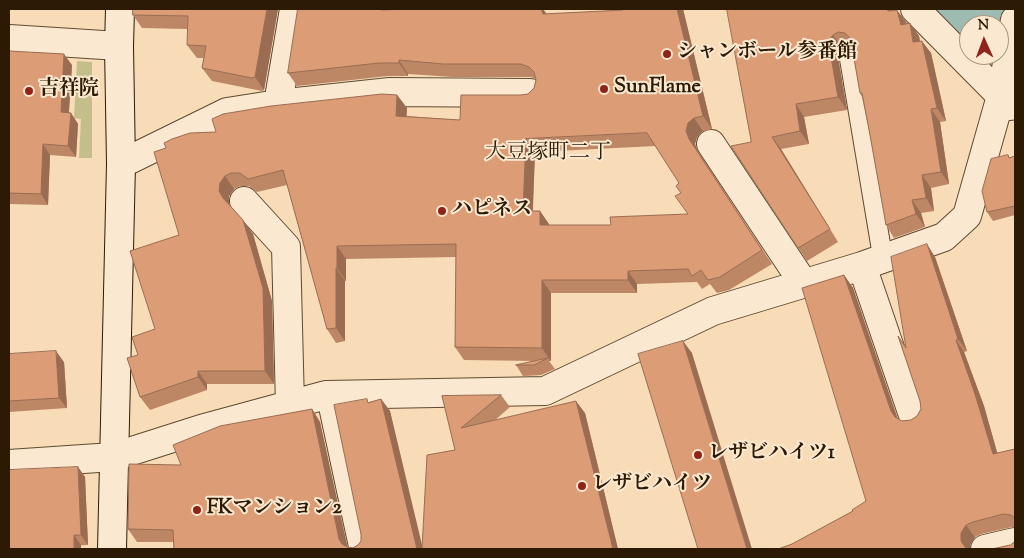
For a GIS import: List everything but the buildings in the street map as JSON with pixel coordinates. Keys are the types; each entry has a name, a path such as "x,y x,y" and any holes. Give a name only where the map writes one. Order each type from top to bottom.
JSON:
{"street":[{"path":"112,549 121,164 120,9"},
{"path":"278,104 294,9"},
{"path":"915,9 1008,105"},
{"path":"9,464 113,457 326,395 545,390 713,311 873,262 944,237 967,216 1008,105 1015,20"},
{"path":"9,38 119,46"},
{"path":"121,164 227,112 278,104 390,92 530,93"},
{"path":"711,144 804,284"},
{"path":"244,200 286,247 290,405"},
{"path":"873,262 914,418"},
{"path":"985,549 1015,542"}],"lane":[{"path":"849,56 873,262"},
{"path":"326,395 359,549"}],"shaded area":[{"path":"77,61 92,62 92,158 79,158 81,119 74,118"}],"waterway":[{"path":"965,9 971,15"}],"place":[{"name":"シャンボール参番館","path":"667,54"},
{"name":"SunFlame","path":"604,89"},
{"name":"吉祥院","path":"29,91"},
{"name":"ハピネス","path":"442,211"},
{"name":"レザビハイツ1","path":"698,455"},
{"name":"レザビハイツ","path":"582,486"},
{"name":"FKマンション2","path":"197,510"}],"district":[{"name":"大豆塚町二丁","path":"548,154"}]}
